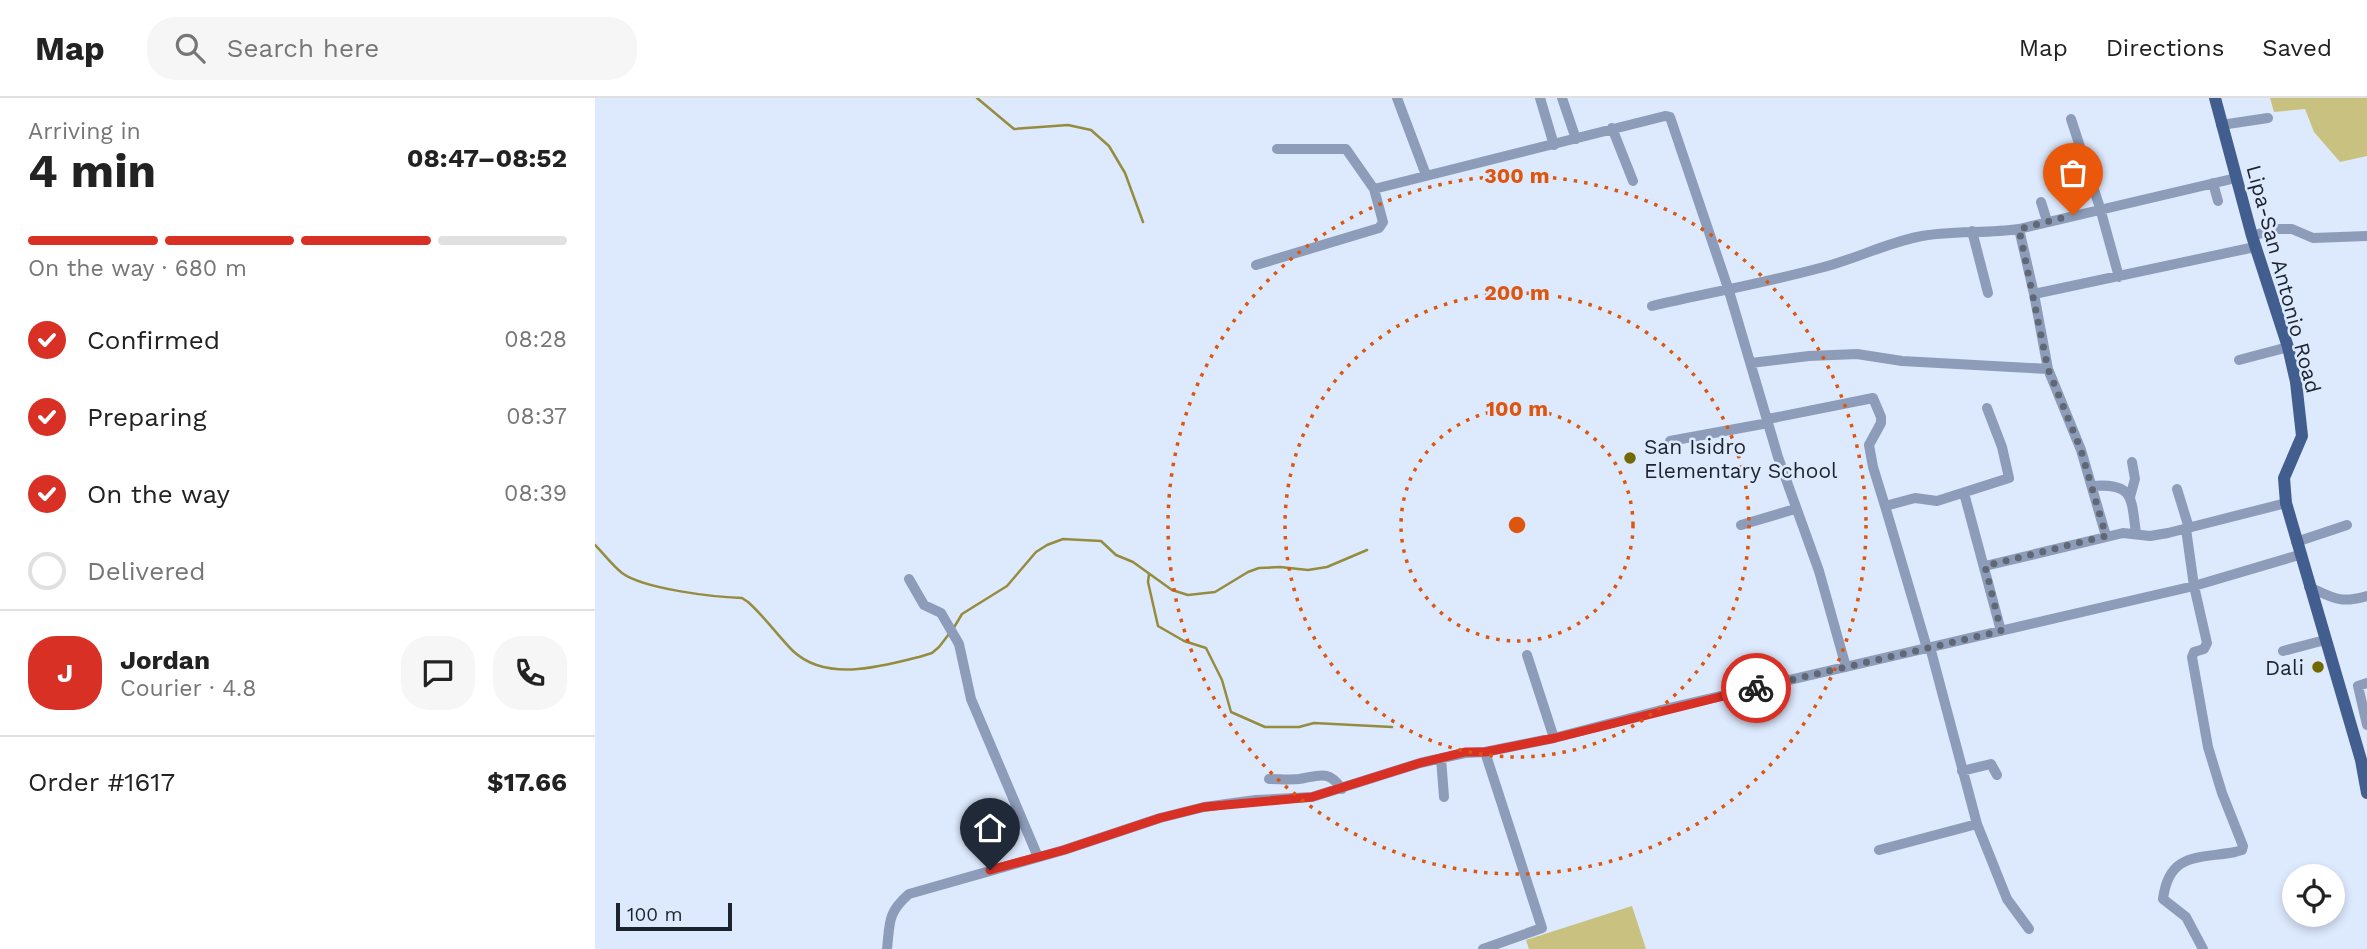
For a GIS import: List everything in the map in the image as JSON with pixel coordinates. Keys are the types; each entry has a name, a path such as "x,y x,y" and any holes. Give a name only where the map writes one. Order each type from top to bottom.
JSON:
{"main road":[{"name":"Lipa-San Antonio Road","path":"2215,98 2253,241 2288,347 2303,426 2300,445 2284,478 2286,503 2367,793"}],"street":[{"path":"1397,98 1426,175"},
{"path":"1540,98 1554,145"},
{"path":"1562,98 1576,139"},
{"path":"1374,189 1612,128 1670,117 1729,291 1795,509 1819,571 1846,667"},
{"path":"2221,125 2269,118"},
{"path":"2071,119 2119,277"},
{"path":"1612,128 1633,180"},
{"path":"1256,265 1379,228 1383,218 1374,189 1346,149 1277,149"},
{"path":"1652,306 1729,291 1823,267 1914,238 1945,232 1997,232 2019,229 2236,178"},
{"path":"2213,183 2218,201"},
{"path":"2041,202 2047,221"},
{"path":"2019,229 2048,369 2081,450 2106,536"},
{"path":"2034,294 2119,277 2253,241 2275,229 2292,229 2313,238 2367,236"},
{"path":"1972,232 1987,293"},
{"path":"2239,360 2288,347"},
{"path":"1751,363 1857,354 1902,361 2048,369"},
{"path":"1670,442 1873,398 1881,423 1869,445 1977,824 2007,899 2029,929"},
{"path":"1885,506 1915,498 1937,501 2009,478 2002,447 1987,408"},
{"path":"2133,462 2135,479 2130,497 2136,533"},
{"path":"2092,486 2114,485 2123,489 2130,497"},
{"path":"2176,489 2187,528 2194,586 2207,643 2206,647 2194,652 2192,657 2208,747 2222,793 2243,846 2242,850 2235,852 2185,861 2172,872 2163,899 2186,917 2203,949"},
{"path":"1963,493 2001,631"},
{"path":"1985,566 2106,536 2136,533 2150,536 2286,503"},
{"path":"1741,525 1795,509"},
{"path":"887,949 888,923 892,912 909,894 1160,818 1204,807 1312,797 1465,752 1485,752 1555,738 1669,708 2194,586 2298,549 2347,525"},
{"path":"909,579 924,605 941,614 961,650 971,699 1038,857"},
{"path":"2309,587 2348,602 2367,596"},
{"path":"2283,651 2325,640"},
{"path":"1527,656 1555,738"},
{"path":"2349,721 2366,721 2358,686 2367,683"},
{"path":"1483,949 1542,928 1485,752"},
{"path":"1441,758 1444,797"},
{"path":"1962,771 1991,764 1997,775"},
{"path":"1269,779 1300,779 1322,775 1336,780 1342,789"},
{"path":"1879,850 1977,824"}],"shaded area":[{"path":"2270,98 2367,98 2367,156 2340,162 2314,132 2305,109 2274,112"},
{"path":"1632,906 1646,949 1529,949 1526,940"}],"waterway":[{"path":"977,98 1014,129 1068,125 1091,130 1109,146 1125,173 1143,222"},
{"path":"953,629 962,614 1007,586 1036,552 1063,539 1101,541 1116,555 1133,562 1172,590 1188,595 1215,592 1259,568 1308,570 1327,567 1367,550"},
{"path":"595,545 618,570 632,579 679,591 742,598 793,651 806,661 821,666 837,669 871,668 904,661 932,653 949,634"},
{"path":"1149,574 1148,582 1158,626 1184,641 1206,648 1222,680 1231,712 1265,727 1299,727 1314,723 1392,727"}],"way so far":[{"path":"1756,688 2001,631 1985,566 2106,536 2081,450 2048,369 2019,229 2073,215"}],"place":[{"name":"San Isidro Elementary School","path":"1630,458"},
{"name":"Dali","path":"2318,667"}],"route":[{"path":"990,870 1204,807 1256,800 1312,797 1420,763 1465,752 1485,752 1555,738 1756,688"}]}
